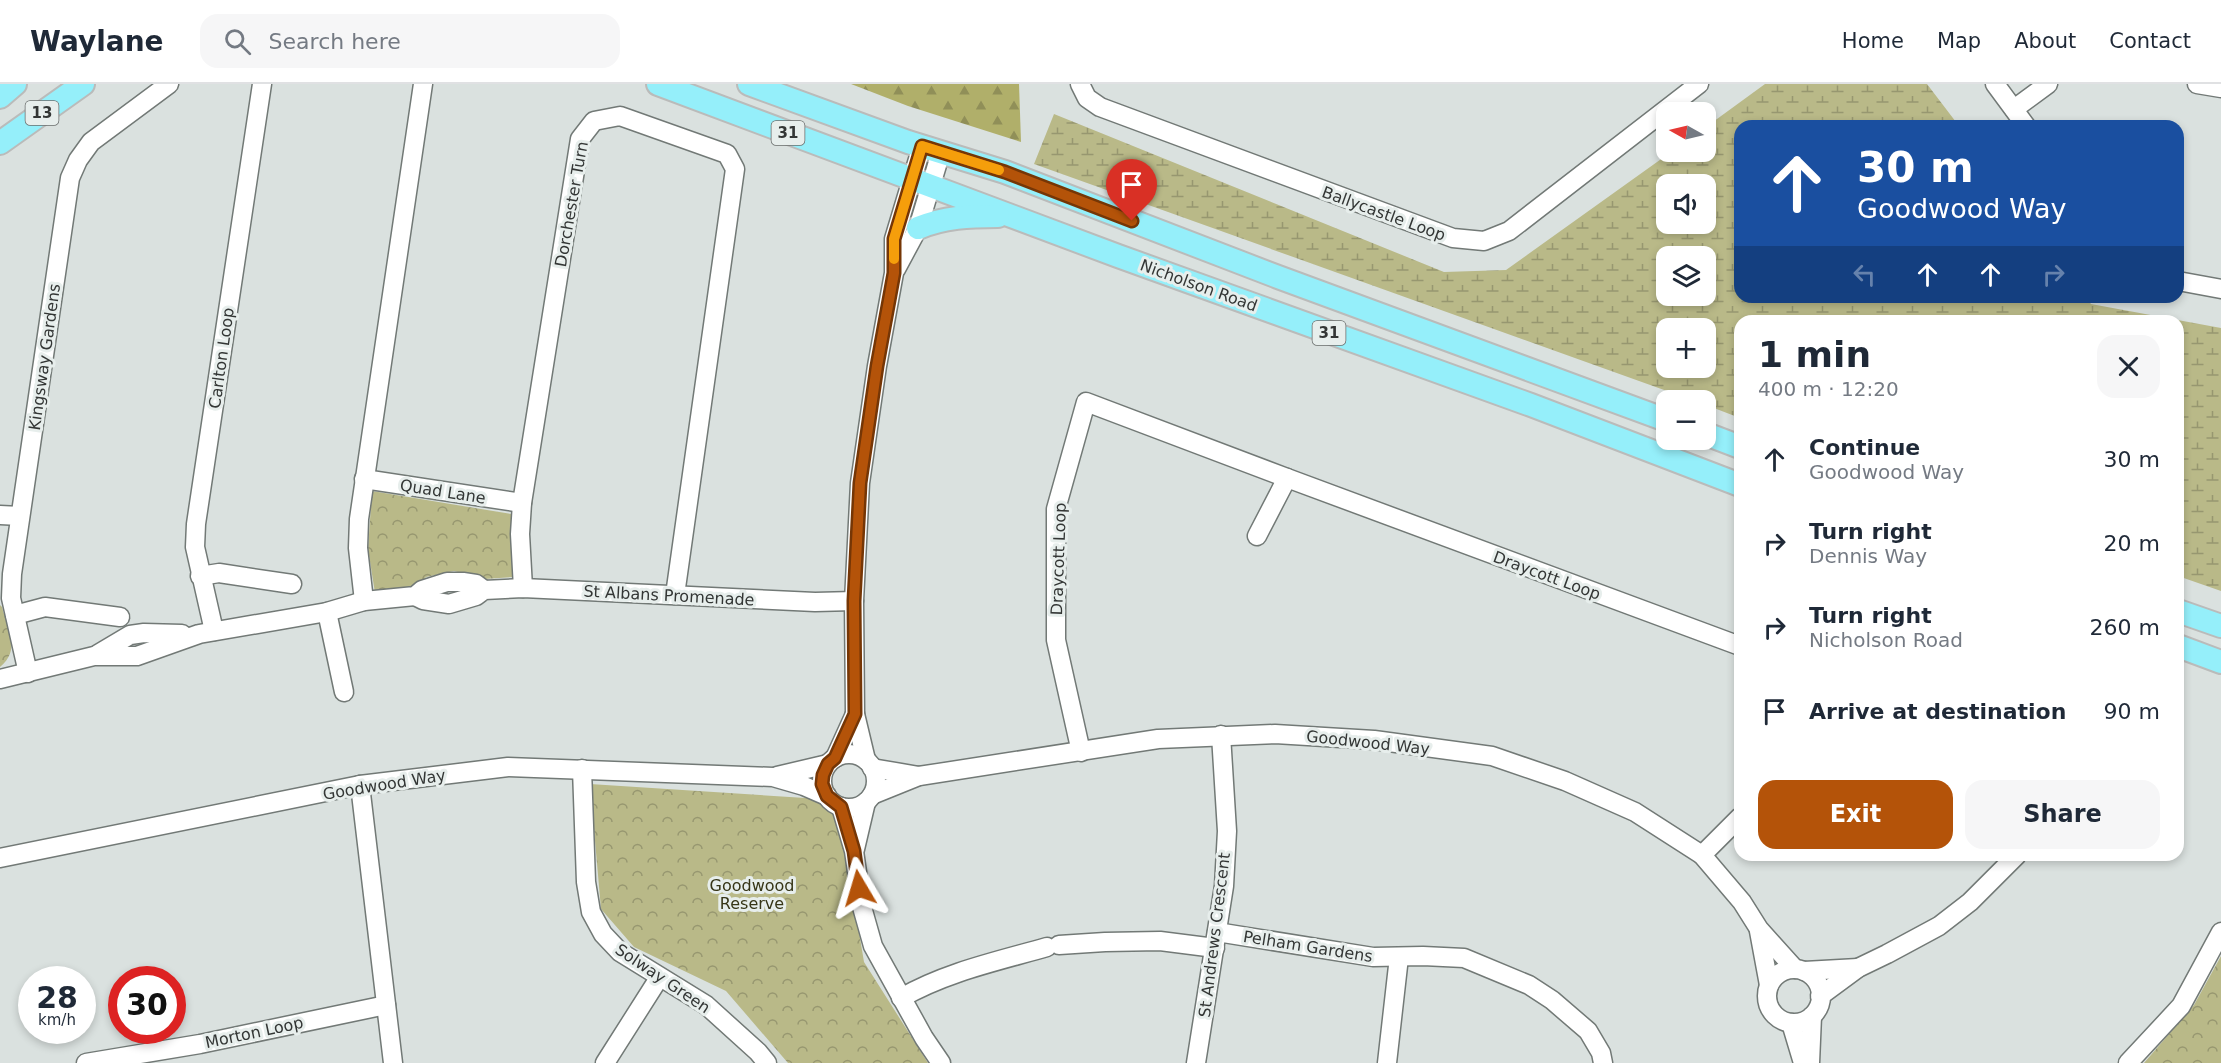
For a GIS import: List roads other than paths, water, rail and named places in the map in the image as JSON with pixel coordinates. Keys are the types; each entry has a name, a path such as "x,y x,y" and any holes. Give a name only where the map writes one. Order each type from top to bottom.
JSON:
{"main road":[{"name":"13","path":"0,96 15,84"},
{"name":"13","path":"0,143 83,84"},
{"name":"Nicholson Road","path":"658,84 1011,216 1531,405 1734,483"},
{"name":"31","path":"749,84 931,149 1005,172 1278,277 1656,416"},
{"path":"918,228 958,217 1011,216"},
{"path":"1716,438 1734,445"},
{"path":"2184,613 2221,626"},
{"path":"2184,649 2221,664"},
{"path":"2184,664 2221,664"}],"street":[{"name":"Kingsway Gardens","path":"28,673 11,598 12,574 70,178 78,160 91,142 169,84"},
{"name":"Carlton Loop","path":"207,632 195,547 196,524 262,84"},
{"path":"364,601 358,519 423,84"},
{"name":"Ballycastle Loop","path":"1080,84 1087,98 1100,107 1453,238 1484,240 1509,231 1699,84"},
{"path":"1995,84 2022,120"},
{"path":"2014,110 2048,84"},
{"path":"2197,84 2221,88"},
{"name":"Dorchester Turn","path":"523,588 520,534 522,503 580,139 594,121 620,116 727,154 735,169 675,595"},
{"path":"854,851 876,781 855,714 854,601 860,483 877,366 894,273 894,239 921,182 931,149"},
{"path":"894,273 918,228 921,182"},
{"path":"2184,282 2221,289"},
{"name":"Draycott Loop","path":"1081,752 1056,640 1056,508 1086,402 1734,644"},
{"path":"1257,536 1287,478"},
{"name":"Quad Lane","path":"364,479 522,503"},
{"path":"0,515 20,516"},
{"path":"200,576 219,573 292,584"},
{"name":"St Albans Promenade","path":"0,679 94,656 130,635 207,632 327,612 364,601 415,596 423,600 449,604 476,596 484,590 523,588 815,602 854,601"},
{"path":"15,615 45,607 120,617"},
{"path":"327,612 344,692"},
{"path":"855,714 823,775 822,784 834,801 854,851 862,907 873,946 901,998 941,1063"},
{"name":"Goodwood Way","path":"0,858 360,785 508,767 773,777 804,786 850,808 919,776 1158,739 1275,734 1374,740 1492,756 1565,781 1635,812 1702,855 1742,902 1759,929 1800,970"},
{"name":"St Andrews Crescent","path":"1196,1063 1224,886 1227,831 1221,735"},
{"name":"Goodwood Way","path":"773,777 849,754 869,764 919,776"},
{"name":"Solway Green","path":"582,769 586,882 591,912 603,934 620,952 706,1005 767,1063"},
{"path":"360,785 393,1063"},
{"path":"1702,855 1734,823"},
{"path":"1820,996 1858,968 1939,926 1992,882 2011,861"},
{"name":"Goodwood Way","path":"1759,929 1769,985"},
{"path":"2131,1062 2181,1006 2221,932"},
{"name":"Pelham Gardens","path":"901,998 920,987 951,975 1053,946 1105,942 1216,940 1373,957 1464,958 1529,985 1552,1000 1588,1031 1601,1053 1603,1063"},
{"path":"1387,1063 1399,957"},
{"path":"1800,970 1812,977 1819,987 1820,996 1817,1010 1812,1016 1800,1022 1791,1023 1781,1020 1770,1010 1767,1001 1769,985 1774,978 1784,971 1800,970 1858,968"},
{"path":"604,1063 659,978"},
{"name":"Morton Loop","path":"86,1063 200,1044 386,1005"},
{"path":"1810,1063 1812,1016"},
{"path":"1791,1023 1803,1063"}],"park label":[{"name":"Goodwood Reserve","path":"752,894"}]}
